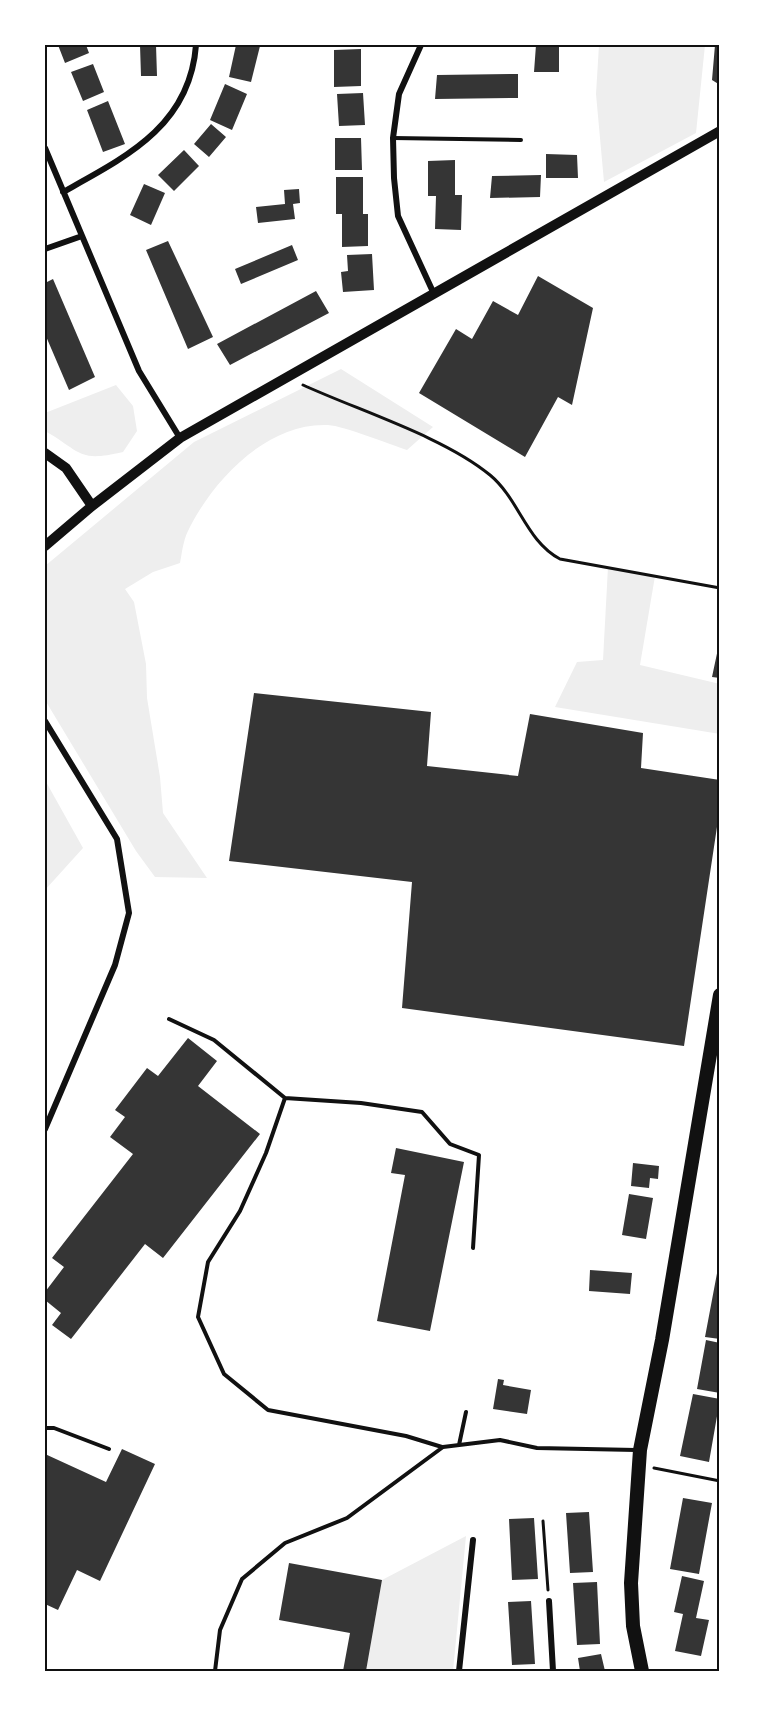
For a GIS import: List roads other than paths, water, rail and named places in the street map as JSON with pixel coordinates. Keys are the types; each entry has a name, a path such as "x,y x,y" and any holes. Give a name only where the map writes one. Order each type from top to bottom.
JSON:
{"main road":[{"path":"642,1671 633,1626 631,1583 638,1465 662,1341 720,995"}],"street":[{"path":"63,192 130,155 154,135 180,102 186,90 194,69 196,45"},
{"path":"421,45 399,94 393,138 398,216 434,294"},
{"path":"45,546 92,506 180,438 720,131"},
{"path":"45,148 139,371 180,438"},
{"path":"45,249 82,236"},
{"path":"45,453 66,468 92,506"},
{"path":"45,721 117,839 129,913 115,965 45,1129"},
{"path":"459,1671 473,1540"},
{"path":"549,1601 553,1671"}],"lane":[{"path":"393,138 521,140"},
{"path":"169,1019 214,1040 285,1098 361,1103 422,1112 450,1144 479,1155 473,1248"},
{"path":"285,1098 266,1153 240,1211 208,1262 198,1317 224,1374 268,1410 406,1436 443,1447 500,1440 537,1448 640,1450"},
{"path":"459,1445 466,1412"},
{"path":"45,1428 54,1428 110,1449"},
{"path":"215,1671 220,1630 242,1578 285,1543 347,1518 443,1447"}]}
